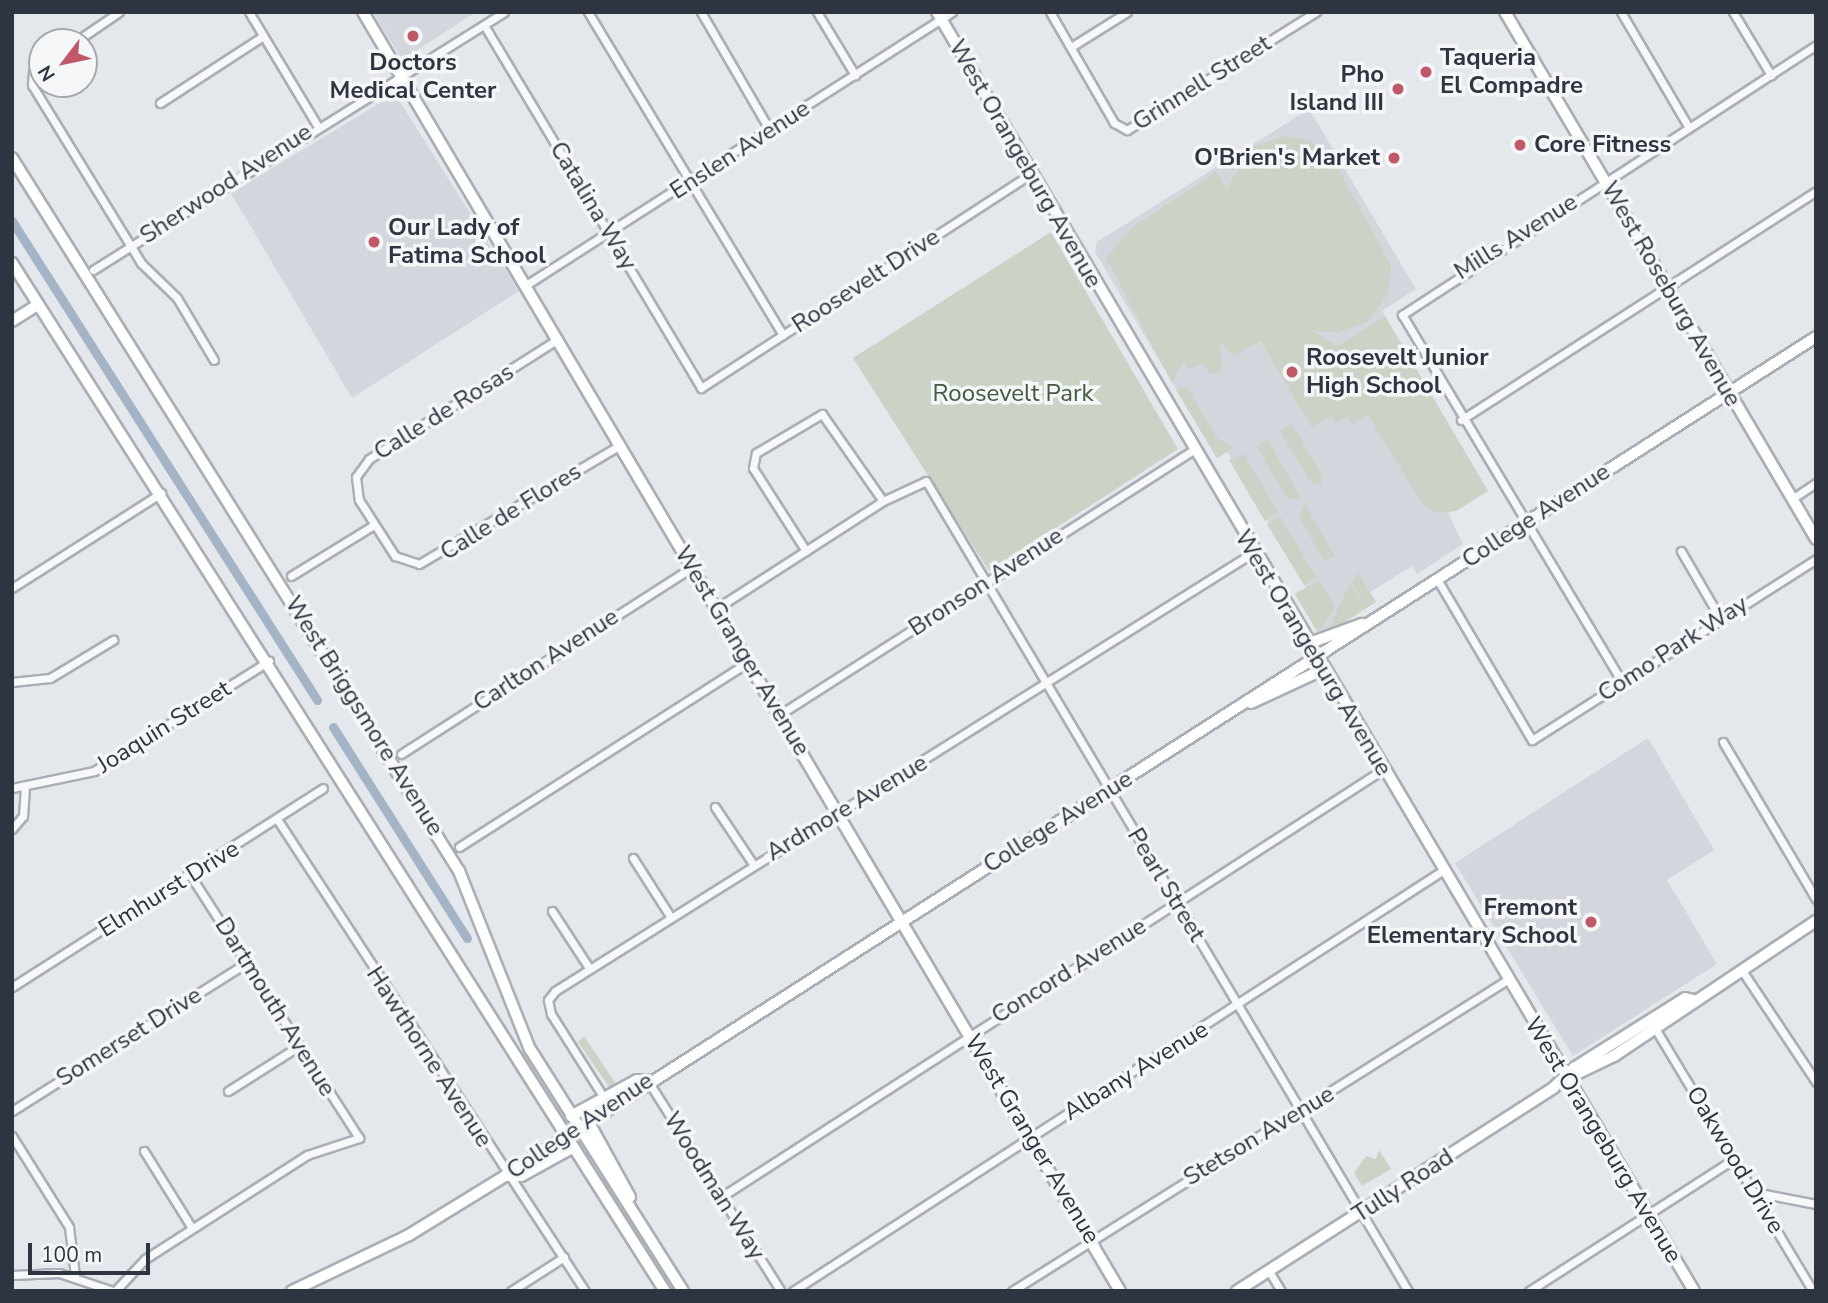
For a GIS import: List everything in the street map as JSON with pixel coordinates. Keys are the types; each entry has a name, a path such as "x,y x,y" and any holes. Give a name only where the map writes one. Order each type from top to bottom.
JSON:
{"main road":[{"name":"West Briggsmore Avenue","path":"12,158 459,871 524,1037 570,1116 683,1291"},
{"name":"West Briggsmore Avenue","path":"12,263 270,661 664,1291"},
{"path":"588,1121 647,1234"}],"street":[{"path":"96,28 119,12"},
{"path":"249,12 317,125"},
{"name":"West Granger Avenue","path":"363,12 1120,1291"},
{"name":"Sherwood Avenue","path":"93,270 317,125 504,12"},
{"path":"588,12 783,335"},
{"path":"701,12 769,129"},
{"path":"817,12 855,75"},
{"name":"Enslen Avenue","path":"526,285 691,182 855,75 939,16 952,12"},
{"path":"1050,12 1071,47 1127,12"},
{"name":"Grinnell Street","path":"1071,47 1124,130 1316,12"},
{"name":"West Roseburg Avenue","path":"1505,12 1816,539"},
{"path":"1620,12 1688,126"},
{"path":"1733,12 1771,75"},
{"name":"West Orangeburg Avenue","path":"939,16 1322,670 1694,1291"},
{"name":"Catalina Way","path":"484,25 701,388"},
{"path":"160,103 263,36"},
{"name":"Mills Avenue","path":"1461,420 1403,321 1408,305 1814,49"},
{"path":"44,98 131,245 180,302 214,360"},
{"name":"Roosevelt Drive","path":"701,388 1030,174"},
{"path":"1622,682 1461,420 1816,191"},
{"path":"12,321 38,304"},
{"name":"College Avenue","path":"292,1291 409,1235 505,1176 588,1121 637,1080 648,1080 902,921 1816,337"},
{"name":"Calle de Rosas","path":"374,524 356,491 363,463 558,339"},
{"path":"717,608 806,551 883,501 827,416 816,415 753,457 752,468 806,551"},
{"name":"Calle de Flores","path":"374,524 399,559 425,563 620,445"},
{"name":"Bronson Avenue","path":"779,715 1194,450"},
{"name":"Pearl Street","path":"883,501 923,480 986,581 1408,1291"},
{"path":"1792,499 1816,483"},
{"path":"12,588 162,493"},
{"path":"291,576 374,524"},
{"path":"1681,551 1720,618"},
{"name":"Ardmore Avenue","path":"608,1102 548,1006 555,991 752,864 840,817 1254,552"},
{"name":"Como Park Way","path":"1437,579 1532,740 1816,559"},
{"name":"Carlton Avenue","path":"401,754 692,567"},
{"path":"1307,644 1369,623"},
{"path":"12,682 50,678 113,640"},
{"name":"Joaquin Street","path":"12,788 25,789 94,771 270,661"},
{"path":"459,847 748,662"},
{"path":"1237,708 1322,670"},
{"path":"1723,742 1816,899"},
{"name":"Concord Avenue","path":"721,1196 1382,770"},
{"name":"Elmhurst Drive","path":"12,987 191,876 323,788"},
{"path":"12,829 23,816 25,789"},
{"path":"715,807 752,864"},
{"name":"Hawthorne Avenue","path":"277,819 505,1176 564,1257 585,1291"},
{"path":"634,858 670,916"},
{"name":"Albany Avenue","path":"793,1291 1030,1137 1239,1008 1442,871"},
{"name":"Dartmouth Avenue","path":"191,876 359,1138 307,1155 192,1228"},
{"path":"552,911 589,968"},
{"name":"Tully Road","path":"1237,1291 1566,1079 1656,1030 1693,1000 1816,921"},
{"name":"Somerset Drive","path":"12,1111 246,963"},
{"path":"1741,969 1816,1082"},
{"name":"Stetson Avenue","path":"1012,1291 1507,980"},
{"name":"Tully Road","path":"1566,1079 1574,1068 1685,998 1693,1000"},
{"name":"Oakwood Drive","path":"1656,1030 1813,1291"},
{"path":"228,1091 299,1046"},
{"name":"Woodman Way","path":"648,1080 781,1291"},
{"path":"570,1116 608,1102"},
{"path":"12,1136 69,1227 75,1276"},
{"path":"505,1176 521,1176 574,1147"},
{"path":"12,1275 45,1270 75,1276 114,1291 145,1259 192,1228 144,1151"},
{"path":"1529,1291 1734,1160"},
{"path":"516,1190 521,1176"},
{"path":"1754,1192 1816,1204"},
{"path":"511,1291 564,1257"},
{"path":"1269,1271 1281,1291"},
{"path":"1543,1282 1548,1291"}],"shaded area":[{"name":"Doctors Medical Center","path":"373,12 476,12 402,60"},
{"name":"Our Lady of Fatima School","path":"395,94 519,291 352,398 231,193"},
{"name":"Roosevelt Junior High School","path":"1309,109 1416,289 1382,311 1488,491 1448,513 1463,544 1417,574 1412,566 1370,592 1376,602 1323,635 1295,594 1306,588 1231,458 1227,452 1217,458 1095,252 1097,242"},
{"name":"Fremont Elementary School","path":"1648,738 1714,850 1667,880 1717,964 1573,1056 1455,863"}],"green space":[{"path":"1286,136 1311,141 1331,156 1391,265 1388,294 1367,322 1338,333 1311,330 1337,346 1385,316 1488,491 1456,511 1436,513 1423,505 1368,415 1352,424 1347,417 1337,423 1332,416 1312,428 1260,340 1234,356 1220,341 1222,371 1210,374 1203,363 1189,370 1183,362 1172,383 1106,258 1134,226 1216,172 1227,189 1250,148"},
{"name":"Roosevelt Park","path":"1051,232 1178,449 989,571 853,358"},
{"path":"1187,387 1217,438 1233,448 1217,458 1176,390"},
{"path":"1292,424 1323,477 1321,485 1311,483 1280,431"},
{"path":"1267,439 1302,499 1287,498 1256,446"},
{"path":"1244,454 1278,512 1265,521 1229,460"},
{"path":"1305,504 1335,556 1324,561 1299,517"},
{"path":"1280,516 1316,577 1304,585 1267,524"},
{"path":"1358,573 1376,602 1326,634 1350,583 1358,597 1360,596 1351,582"},
{"path":"1319,580 1335,607 1318,633 1295,594"},
{"path":"584,1036 618,1087 612,1091 578,1042"},
{"path":"1379,1150 1391,1169 1362,1186 1354,1173 1366,1156 1376,1159"}],"waterway":[{"path":"12,221 317,700"},
{"path":"333,727 467,938"}],"place":[{"name":"Doctors Medical Center","path":"413,36"},
{"name":"Taqueria El Compadre","path":"1426,72"},
{"name":"Pho Island III","path":"1398,89"},
{"name":"Core Fitness","path":"1520,145"},
{"name":"O'Brien's Market","path":"1394,158"},
{"name":"Our Lady of Fatima School","path":"374,242"},
{"name":"Roosevelt Junior High School","path":"1292,372"},
{"name":"Fremont Elementary School","path":"1591,922"}]}
